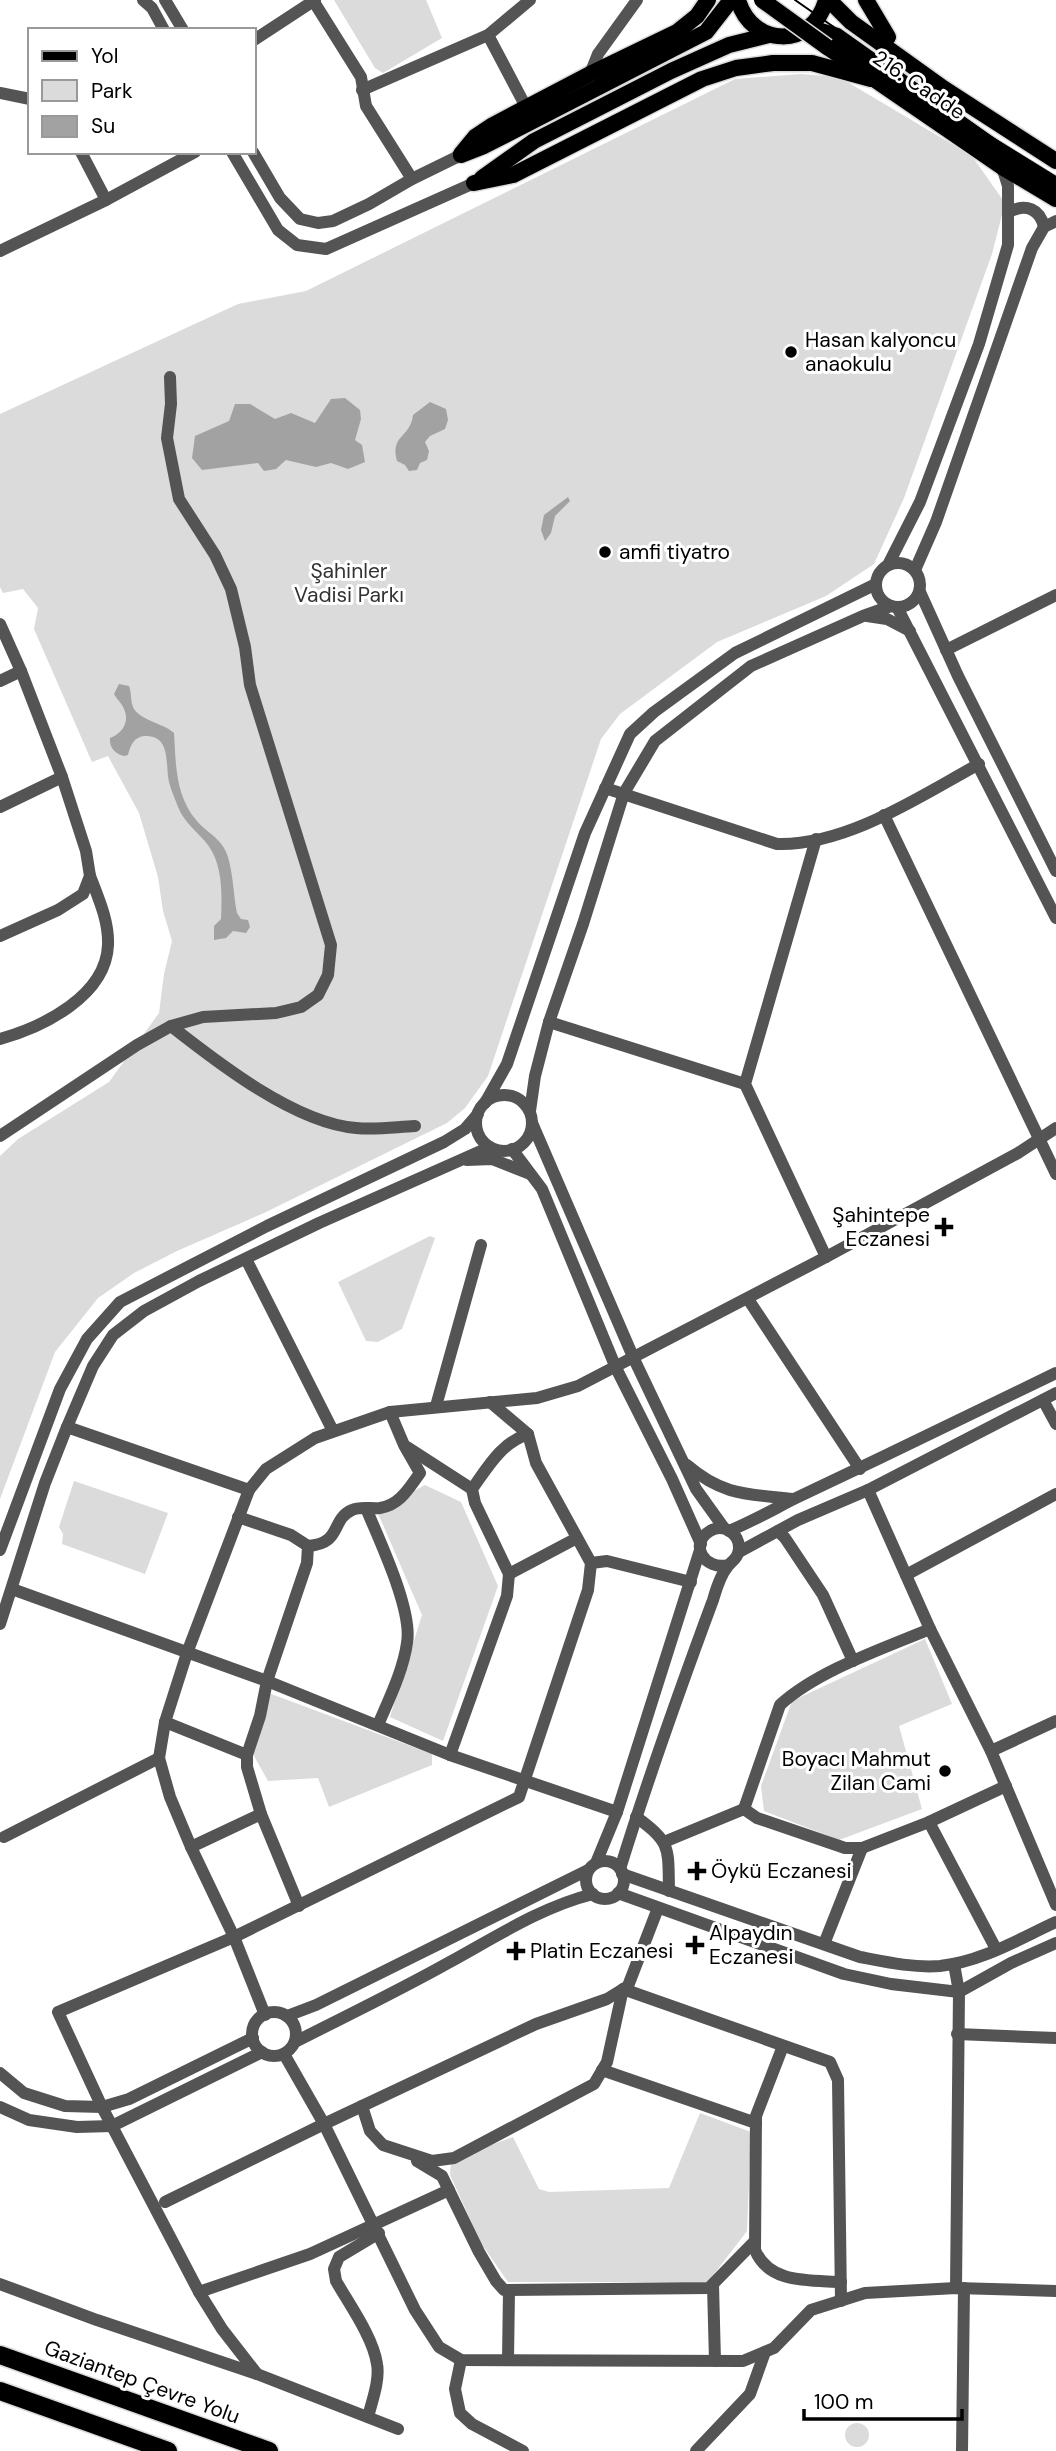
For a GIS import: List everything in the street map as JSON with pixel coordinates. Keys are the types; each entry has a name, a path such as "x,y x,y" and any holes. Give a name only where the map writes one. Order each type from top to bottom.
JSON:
{"highway":[{"name":"Gaziantep Çevre Yolu","path":"0,2355 269,2451"},
{"path":"0,2391 168,2451"}],"main road":[{"path":"461,155 475,136 590,74 677,32 697,16 708,0"},
{"path":"461,155 484,146 706,32 731,0"},
{"path":"738,0 748,21 769,35"},
{"name":"216. Cadde","path":"762,0 871,79 1002,167 1056,199"},
{"path":"801,32 819,16 828,0 851,22 943,88 1056,161"},
{"name":"216. Cadde","path":"837,0 860,6 888,37 1019,127 1056,149"},
{"path":"474,183 534,141 671,71 729,45 769,35 790,36 814,29 837,36 995,148 1056,186"},
{"path":"474,183 513,175 702,79 736,68 773,63 812,63 871,79"}],"street":[{"path":"143,0 152,8 163,28"},
{"path":"165,0 181,27"},
{"path":"175,0 181,27"},
{"path":"362,90 488,35 530,0"},
{"path":"590,74 598,54 637,0"},
{"path":"256,39 315,1 361,77 366,106 412,179"},
{"path":"488,35 526,107"},
{"path":"0,93 28,99"},
{"path":"82,154 106,200"},
{"path":"0,251 106,200 191,154"},
{"path":"233,154 278,230 297,245 326,249 474,183"},
{"path":"254,154 280,198 300,219 318,223 333,221 369,204 461,155"},
{"path":"1002,167 1008,186 1008,245 979,344 920,502 876,584 882,600 894,607 910,631 1056,918"},
{"path":"915,570 936,522 1032,248 1050,224 1032,209 1023,207 1009,212"},
{"path":"0,1136 137,1045 171,1026 203,1017 276,1013 301,1007 318,995 328,975 331,945 250,685 232,589 215,555 179,499 167,438 172,404 170,377"},
{"path":"888,565 905,564 915,570 920,580 920,592 946,650 1056,871"},
{"path":"0,1550 60,1389 87,1339 120,1302 267,1226 443,1142 464,1129 481,1108 507,1065 584,833 630,734 654,712 735,653 876,584"},
{"path":"739,1552 738,1539 710,1511 634,1359 531,1117 522,1101 514,1096 494,1097 481,1108 477,1127 481,1140 490,1147 501,1150 523,1144 530,1135 531,1117 535,1076 549,1022 624,793 655,741 751,666 863,616 914,602 920,592"},
{"path":"946,650 1056,595"},
{"path":"863,616 887,619 910,631"},
{"path":"0,624 62,777 86,851 90,876 103,911 108,943 104,967 87,993 53,1017 0,1040"},
{"path":"0,681 21,671"},
{"path":"606,788 777,844 798,844 884,816 978,764"},
{"path":"0,807 62,777"},
{"path":"884,816 1056,1174"},
{"path":"816,839 744,1084 826,1257"},
{"path":"0,936 28,925 83,894 90,876"},
{"path":"549,1022 744,1084"},
{"path":"171,1026 210,1057 255,1086 290,1106 327,1122 354,1128 415,1126"},
{"path":"265,2015 234,1937 170,1797 159,1758 165,1722 187,1653 249,1490 266,1469 315,1438 390,1412 547,1395 578,1386 826,1257 1018,1153 1056,1128"},
{"path":"0,1624 45,1483 93,1366 113,1335 144,1311 246,1259 490,1147"},
{"path":"512,1149 542,1189 617,1368 672,1479 702,1556 710,1565 728,1565 739,1552 778,1531 867,1490 1056,1393"},
{"path":"460,1161 492,1159 531,1174"},
{"path":"436,1406 481,1245"},
{"path":"246,1259 333,1431"},
{"path":"748,1299 860,1469"},
{"path":"728,1565 717,1587 672,1710 636,1817 621,1871 623,1884 618,1893 603,1899 593,1895 587,1886 592,1867 617,1812 706,1533 762,1517 793,1499 1056,1373"},
{"path":"1044,1399 1056,1424"},
{"path":"257,2374 222,2329 199,2292 112,2126 58,2012 234,1937 498,1810 519,1797 588,1590 591,1563 536,1463 528,1434 490,1402"},
{"path":"238,1517 291,1535 309,1546 322,1545 330,1539 353,1509 381,1508 396,1502 420,1473 390,1412"},
{"path":"67,1427 249,1490"},
{"path":"472,1489 502,1448 514,1439 528,1434"},
{"path":"404,1445 472,1489 475,1503 509,1574 507,1595 450,1755"},
{"path":"684,1462 705,1480 731,1491 793,1499"},
{"path":"867,1490 930,1629 991,1751 1056,1905"},
{"path":"906,1575 1056,1494"},
{"path":"366,1508 404,1605 408,1625 404,1657 378,1725"},
{"path":"778,1531 823,1595 853,1661"},
{"path":"509,1574 577,1538"},
{"path":"299,1906 261,1814 247,1767 247,1755 260,1716 267,1681 307,1563 309,1546"},
{"path":"591,1563 607,1561 691,1582"},
{"path":"12,1589 267,1681 450,1755 617,1812"},
{"path":"664,1842 744,1809 779,1705 792,1694 853,1661 930,1629"},
{"path":"991,1751 1056,1721"},
{"path":"165,1722 247,1755"},
{"path":"4,1837 159,1758"},
{"path":"744,1809 757,1818 845,1848 862,1848 929,1822 1006,1786"},
{"path":"191,1847 261,1814"},
{"path":"636,1817 655,1830 668,1847 669,1891"},
{"path":"929,1822 996,1950"},
{"path":"824,1944 862,1848"},
{"path":"287,2016 316,2005 606,1861 621,1871 669,1891 860,1957 894,1964 954,1964 996,1950 1056,1922"},
{"path":"618,1893 844,1974 891,1984 959,1992 1011,1963 1056,1943"},
{"path":"295,2042 294,2025 287,2016 276,2012 265,2015 253,2027 253,2038 262,2052 273,2056 284,2054 295,2042 404,1987 528,1919 593,1895"},
{"path":"165,2202 536,2024 607,1999 628,1986 658,1908"},
{"path":"954,1964 959,1992 957,2034 962,2451"},
{"path":"623,1989 830,2062 838,2080 841,2301"},
{"path":"362,2106 370,2131 383,2145 432,2161 454,2158 594,2084 607,2062 623,1989"},
{"path":"957,2034 1056,2038"},
{"path":"0,2073 24,2093 65,2106 102,2106 129,2099 253,2038"},
{"path":"783,2046 756,2116 755,2250 760,2261 781,2277 841,2282"},
{"path":"0,2107 29,2120 77,2127 112,2126 262,2052"},
{"path":"284,2054 324,2124 415,2310 439,2347 461,2360 743,2361 774,2348 811,2310 865,2293 960,2288 1056,2291"},
{"path":"602,2070 756,2123"},
{"path":"405,2153 442,2176 496,2281 504,2290 709,2288 755,2241"},
{"path":"368,2417 378,2365 371,2346 336,2281 334,2269 339,2257 377,2230 449,2190"},
{"path":"199,2292 377,2230"},
{"path":"0,2284 257,2374 398,2429"},
{"path":"713,2285 715,2361"},
{"path":"508,2360 509,2290"},
{"path":"696,2451 750,2394 765,2352"},
{"path":"461,2360 455,2389 460,2413 472,2424 523,2451"}],"green space":[{"path":"334,0 426,0 442,38 383,73 375,68"},
{"name":"Şahinler Vadisi Parkı","path":"801,74 839,77 972,156 1005,203 992,254 904,498 874,564 826,596 717,642 620,714 601,739 488,1076 465,1108 447,1123 134,1273 98,1298 55,1352 0,1499 0,1156 18,1139 109,1082 159,1013 172,941 163,911 158,877 139,813 108,756 92,762 34,629 38,608 23,589 3,593 0,587 0,414 238,304 306,291 735,79"},
{"path":"430,1236 435,1238 402,1329 378,1342 366,1341 338,1282"},
{"path":"74,1481 168,1513 145,1574 62,1544 63,1534 59,1527"},
{"path":"425,1485 461,1502 498,1586 443,1741 390,1717 422,1615 377,1511"},
{"path":"925,1639 952,1704 899,1726 922,1809 839,1840 764,1811 761,1786 792,1701"},
{"path":"266,1692 432,1754 432,1765 329,1807 318,1778 268,1781 249,1747"},
{"path":"700,2113 751,2132 747,2231 708,2282 508,2282 481,2243 450,2175 451,2160 513,2137 539,2189 549,2192 669,2188"},
{"path":"857,2423 865,2427 869,2435 865,2443 857,2447 849,2443 845,2435 849,2427"}],"water":[{"path":"345,398 360,410 361,419 355,440 362,445 365,462 348,469 331,463 316,467 286,460 276,469 264,471 258,463 202,470 192,458 195,436 229,421 235,404 250,404 275,419 291,413 315,423 331,399"},
{"path":"430,402 446,409 448,420 445,429 430,436 425,442 429,451 427,460 420,463 417,470 409,471 397,461 396,446 408,429 413,415"},
{"path":"568,497 570,501 555,516 551,533 545,541 541,530 544,515"},
{"path":"119,684 129,686 134,709 138,713 174,733 178,779 184,801 197,821 218,840 227,854 237,913 241,919 248,920 250,927 246,933 233,931 226,938 214,940 214,926 221,919 219,871 208,845 178,807 169,782 163,745 153,737 144,736 133,743 128,755 121,755 112,748 110,738 121,730 126,718 123,707 114,694"}],"tram line":[{"path":"795,0 990,136 1056,177"}],"place":[{"name":"Hasan kalyoncu anaokulu","path":"791,352"},
{"name":"amfi tiyatro","path":"605,552"},
{"name":"Şahintepe Eczanesi","path":"944,1227"},
{"name":"Boyacı Mahmut Zilan Cami","path":"945,1771"},
{"name":"Öykü Eczanesi","path":"697,1871"},
{"name":"Alpaydın Eczanesi","path":"695,1945"},
{"name":"Platin Eczanesi","path":"516,1951"}]}
